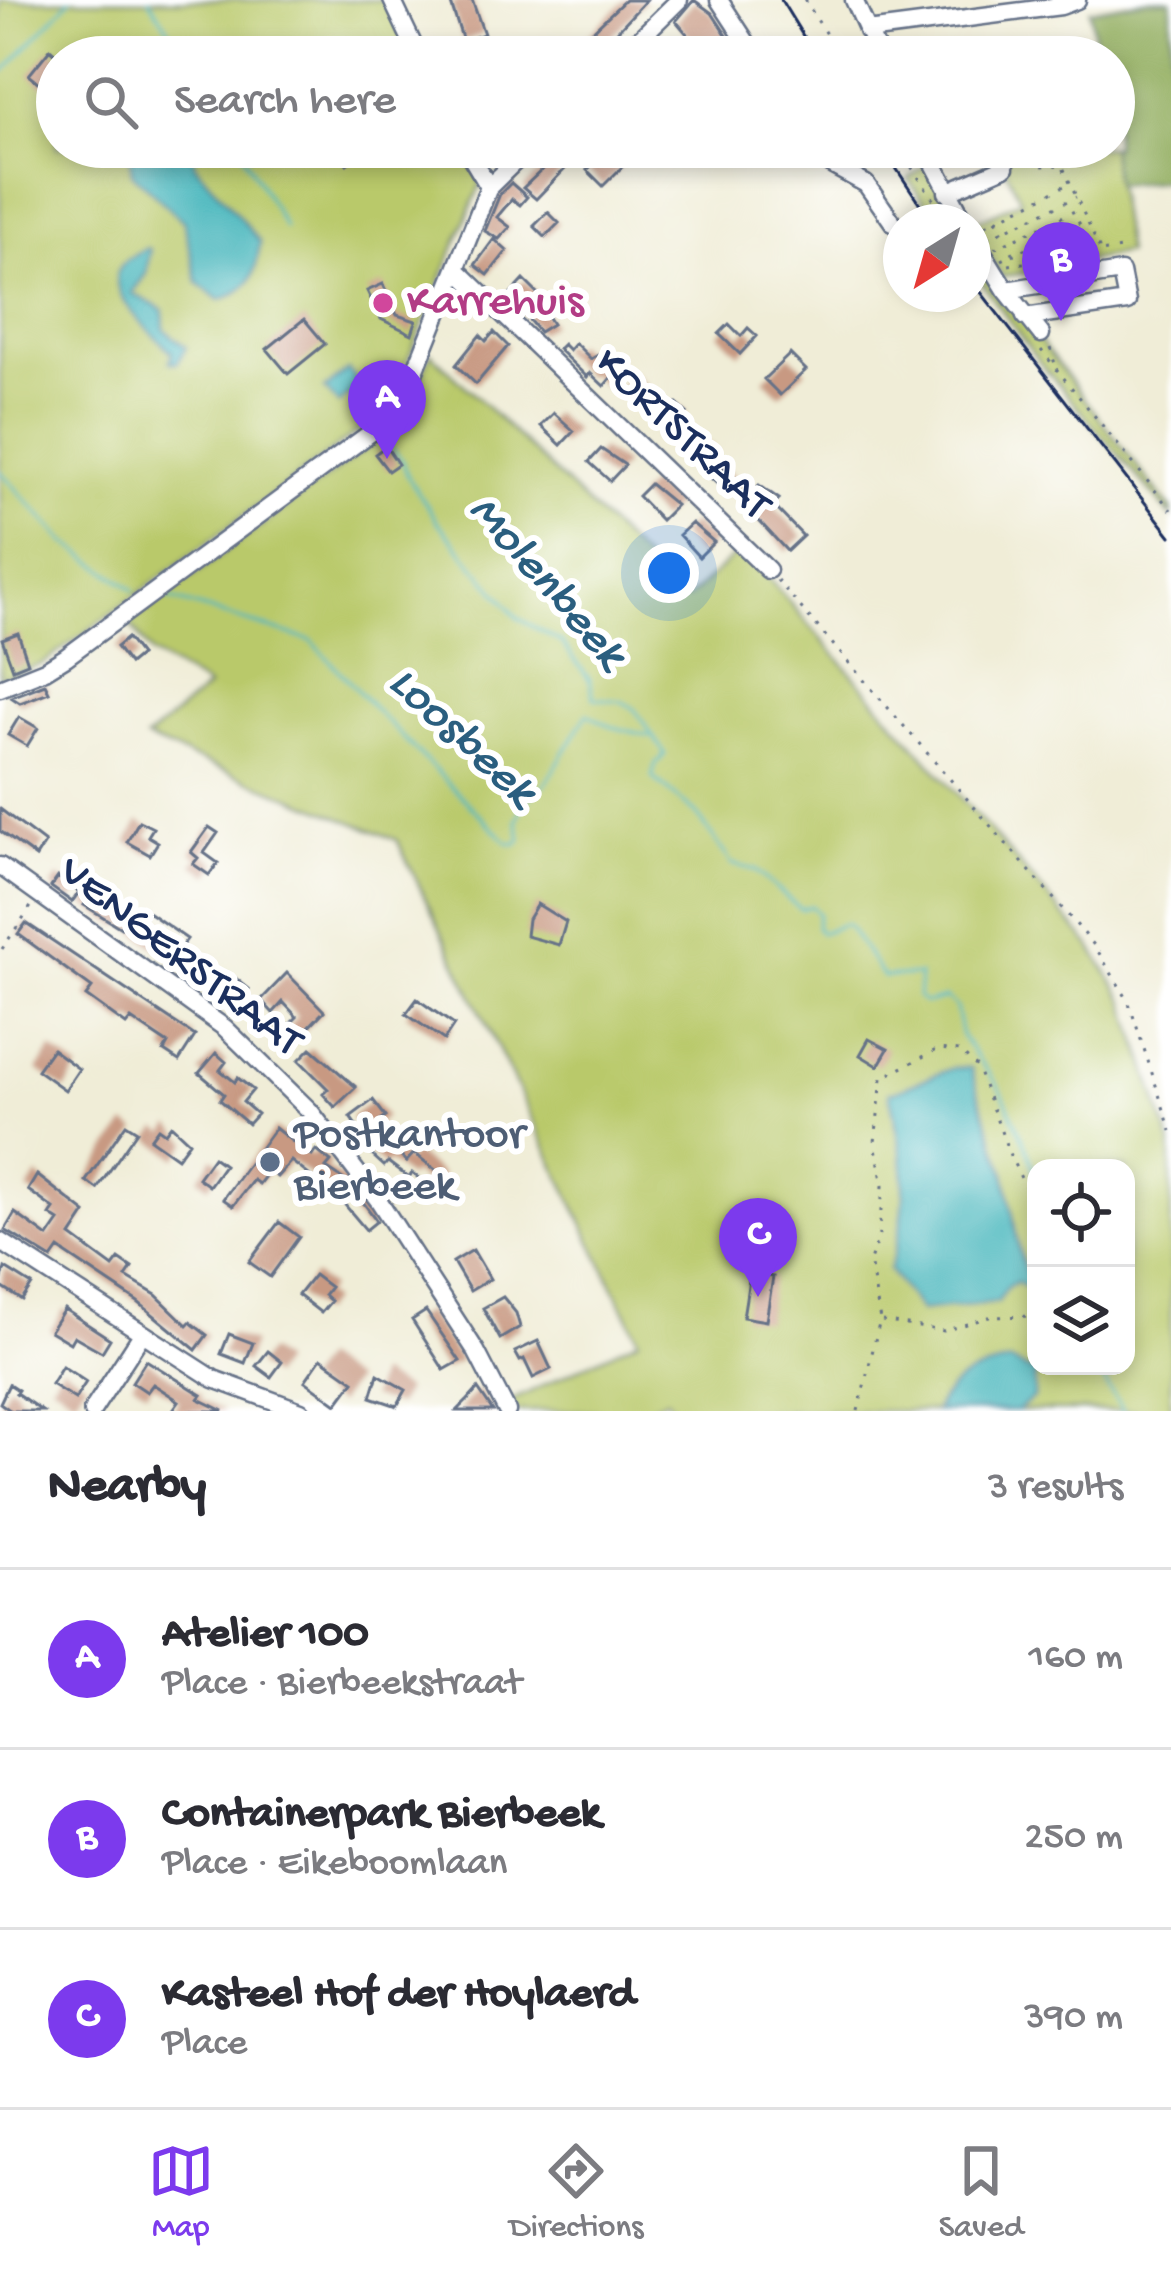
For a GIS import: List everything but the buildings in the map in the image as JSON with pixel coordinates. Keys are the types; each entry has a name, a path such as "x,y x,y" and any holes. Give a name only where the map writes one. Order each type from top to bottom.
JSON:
{"street":[{"path":"392,0 409,36"},
{"path":"643,36 680,0"},
{"path":"719,0 742,36"},
{"path":"854,0 870,36"},
{"path":"867,31 1077,0"},
{"path":"478,168 489,187"},
{"path":"0,688 66,657 388,420 411,381 489,187 508,168"},
{"path":"836,168 866,184 883,209"},
{"path":"935,168 956,204"},
{"path":"947,192 1003,168"},
{"path":"991,260 1006,290 1041,334"},
{"name":"KORTSTRAAT","path":"455,269 768,569"},
{"path":"1006,290 1121,272 1127,302 1025,316"},
{"name":"VENGERSTRAAT","path":"0,866 225,1028 310,1111 389,1216 476,1352 507,1411"},
{"path":"0,1241 214,1379 273,1407 301,1411"},
{"path":"92,1411 142,1334"}],"path":[{"path":"805,0 827,36"},
{"path":"912,168 937,204"},
{"path":"1064,168 1101,252"},
{"path":"991,222 1070,183"},
{"path":"991,231 1002,231 1076,196"},
{"path":"993,249 1082,208"},
{"path":"996,219 1014,255"},
{"path":"1086,219 1003,263 1121,249"},
{"path":"1034,262 1093,234"},
{"path":"1041,334 1056,369 1171,510"},
{"name":"KORTSTRAAT","path":"768,569 1094,945 1128,1000 1171,1131"},
{"path":"2,949 40,894"},
{"path":"858,1411 880,1320 871,1262 883,1186 875,1142 882,1078 938,1049 960,1051 977,1067 1027,1190"},
{"path":"880,1320 944,1331 989,1317 1027,1316"}],"green space":[{"path":"0,0 386,0 404,36 36,36 36,168 474,168 482,181 387,410 43,664 0,678"},
{"path":"1171,0 1171,180 1115,185 1113,168 1135,168 1135,36 1094,36 1090,10"},
{"path":"922,168 932,168 951,204 926,204 908,179"},
{"path":"1005,168 1113,168 1126,253 1003,277 991,259 991,214 1021,200"},
{"path":"991,268 1048,352 1171,509 1171,516 1038,361 991,295"},
{"path":"431,353 686,600 742,548 1090,945 1125,1001 1171,1144 1171,1411 674,1411 667,1399 641,1411 515,1411 511,1401 639,1339 397,840 146,739 208,687 152,654 129,623 393,429 411,404"}],"water":[{"path":"131,168 198,168 260,242 254,272 240,291 220,300 198,283 184,222"},
{"path":"147,248 146,274 132,293 163,310 164,329 186,347 177,363 170,362 172,352 136,316 117,283 122,264"},
{"path":"348,370 361,385 338,404 325,389"},
{"path":"953,1068 971,1068 1004,1170 1027,1286 1016,1282 1007,1287 998,1302 920,1311 889,1270 901,1224 904,1182 889,1093"},
{"path":"1010,1362 1027,1369 1027,1375 1035,1375 1034,1397 1018,1411 935,1411 949,1391 986,1368"}],"waterway":[{"name":"Loosbeek","path":"37,36 70,0"},
{"name":"Molenbeek","path":"149,0 173,36"},
{"name":"Loosbeek","path":"0,76 36,37"},
{"name":"Molenbeek","path":"251,168 285,228"},
{"name":"Molenbeek","path":"383,439 402,460 438,522 518,618 562,643 590,680 594,698 621,701 634,708 665,754 652,777 696,813 732,864 755,870 800,909 811,906 818,914 820,933 848,926 883,977 920,975 918,998 926,1003 946,998 956,1007 962,1037 1001,1090 1031,1159"},
{"name":"Loosbeek","path":"0,471 64,541 134,590"},
{"name":"Loosbeek","path":"168,598 312,641 508,843 517,844 521,839 517,820 523,804 546,783 587,714 610,726 649,736"},
{"name":"Molenbeek","path":"1101,1375 1123,1411"}],"railway":[{"path":"781,0 803,36"},
{"path":"896,168 920,204"},
{"path":"991,305 1171,536"}],"place":[{"name":"Karrehuis","path":"383,303"},
{"name":"Containerpark Bierbeek","path":"1061,321"},
{"name":"Atelier 100","path":"387,459"},
{"name":"Postkantoor Bierbeek","path":"270,1162"},
{"name":"Kasteel Hof der Hoylaerd","path":"758,1297"}]}
